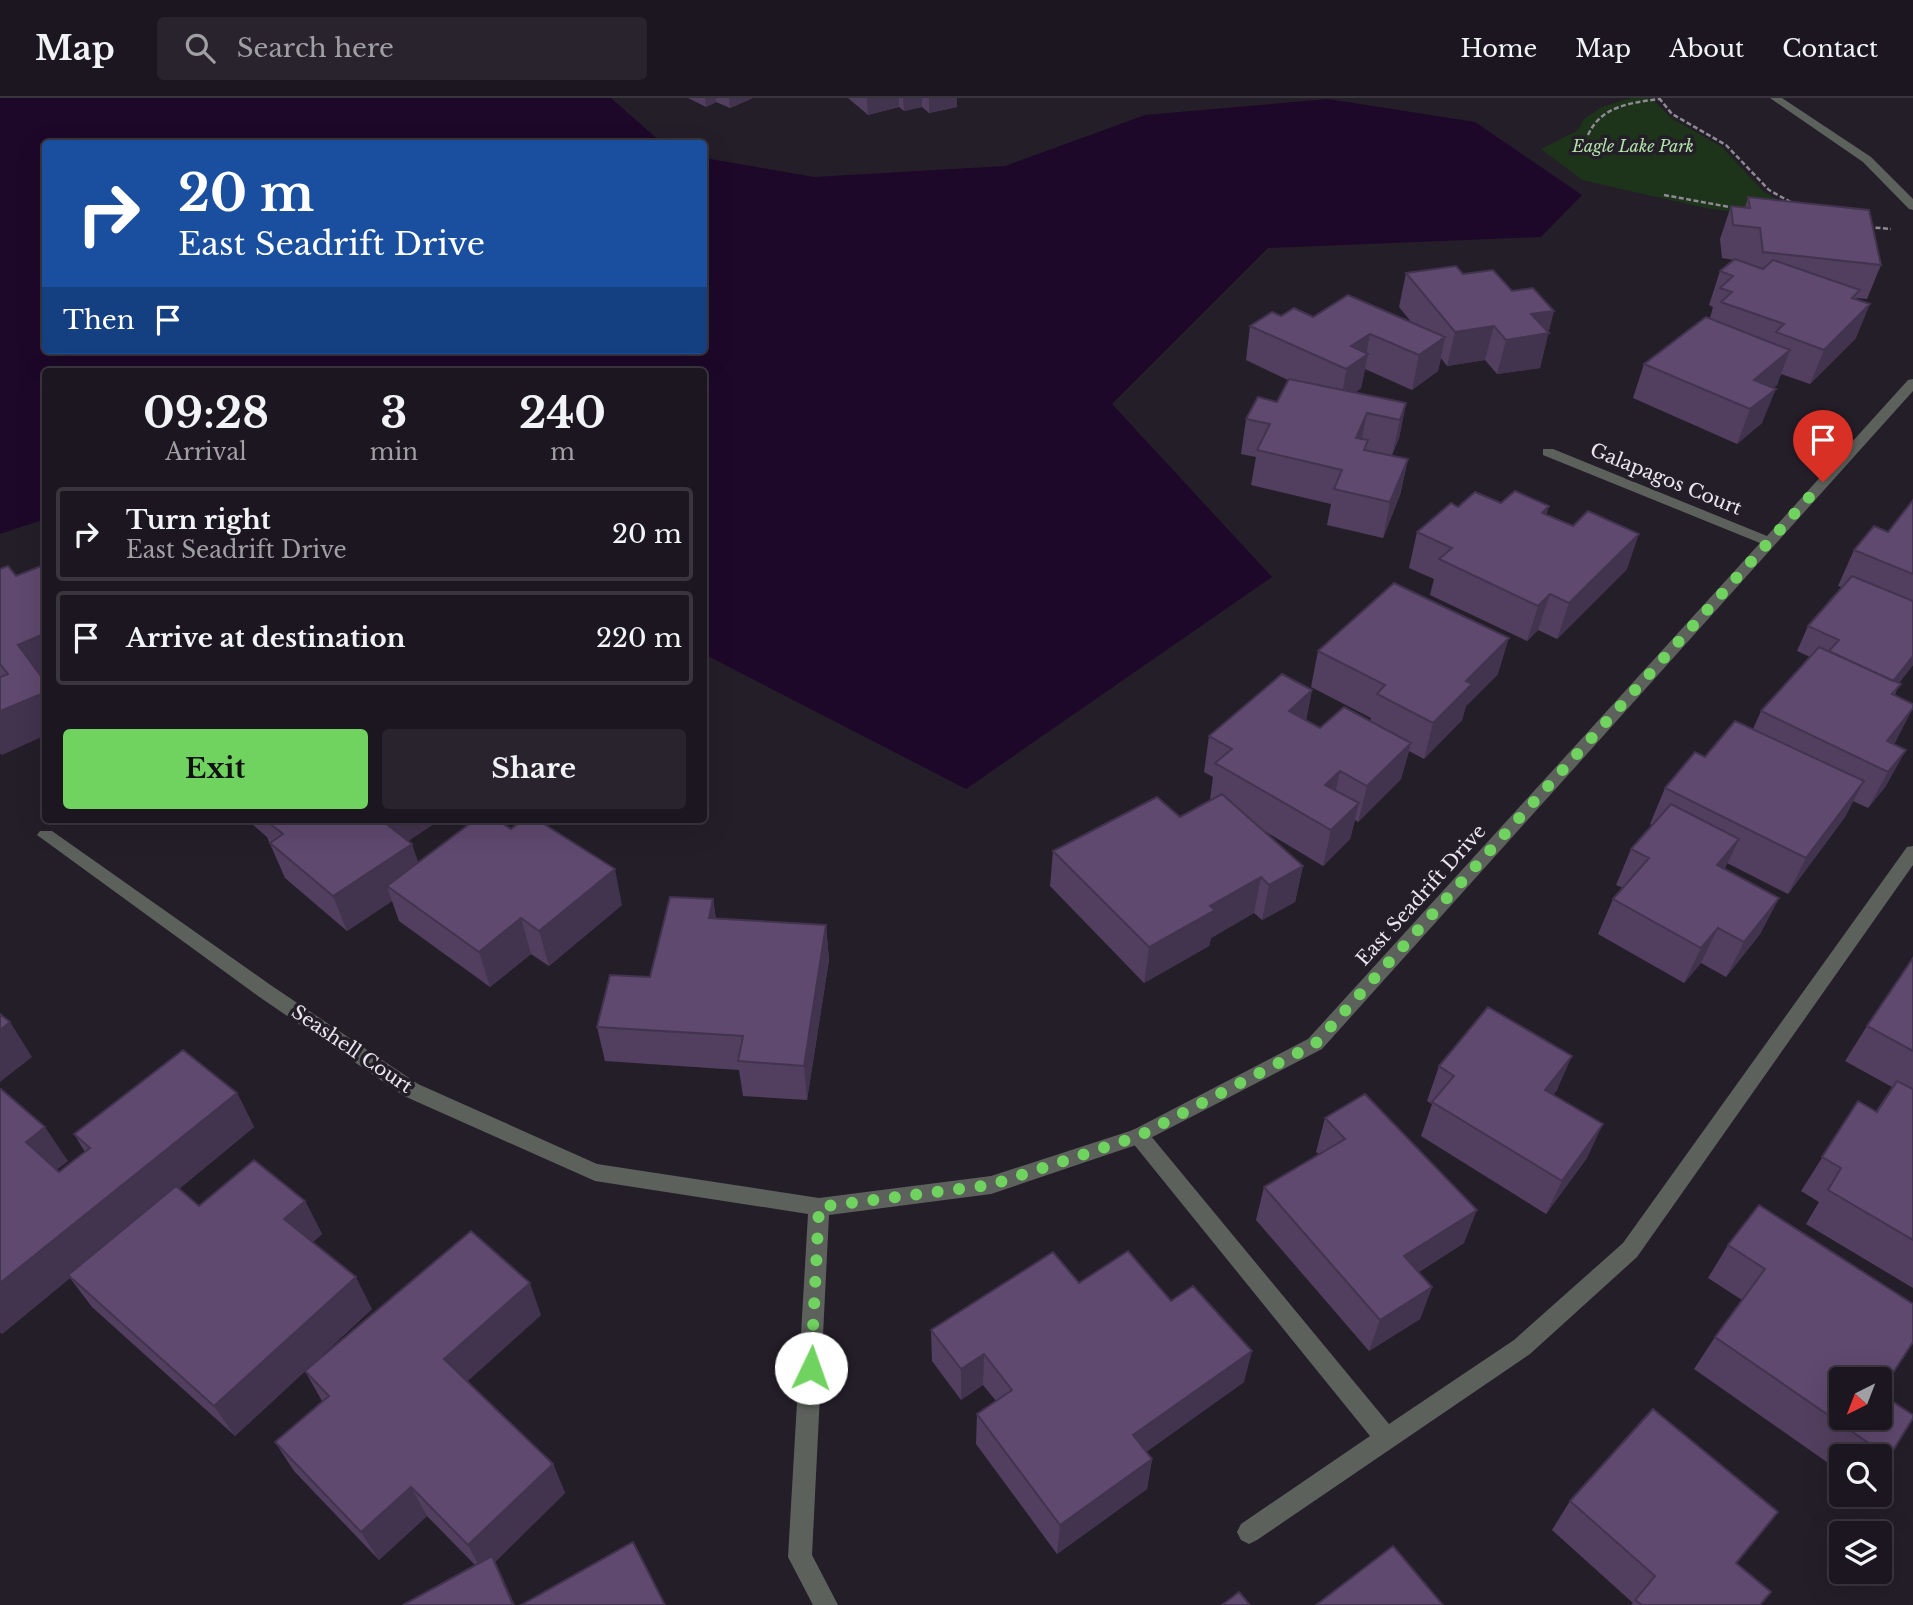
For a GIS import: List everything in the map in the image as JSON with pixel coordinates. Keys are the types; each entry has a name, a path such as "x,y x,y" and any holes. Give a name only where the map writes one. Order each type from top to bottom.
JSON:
{"street":[{"path":"1775,98 1847,145 1900,188 1913,206"},
{"name":"East Seadrift Drive","path":"819,1207 991,1185 1139,1136 1315,1044 1913,383"},
{"name":"Galapagos Court","path":"1548,452 1769,542"},
{"name":"Seashell Court","path":"46,835 265,991 411,1090 595,1172 819,1207"},
{"path":"1250,1532 1522,1348 1630,1250 1913,852"},
{"path":"1139,1136 1387,1439"},
{"path":"819,1207 800,1557 826,1605"}],"path":[{"path":"1588,135 1592,122 1605,112 1625,103 1659,98 1672,114 1726,145 1769,190 1801,208 1793,210"},
{"path":"1664,195 1746,210"},
{"path":"1862,227 1900,230"}],"green space":[{"name":"Eagle Lake Park","path":"1631,98 1652,98 1671,118 1722,147 1764,192 1787,205 1748,214 1705,208 1582,180 1541,149 1577,131 1584,119 1602,107"}],"shaded area":[{"path":"0,98 611,98 659,140 42,140 42,354 707,354 707,159 814,177 1005,166 1145,115 1328,99 1475,122 1582,195 1541,237 1268,248 1112,404 1272,577 966,789 707,656 707,368 42,368 42,520 0,534"}],"building":[{"path":"1748,197 1869,210 1881,265 1763,252 1760,228 1733,225 1731,206 1750,208"},
{"path":"1735,259 1763,269 1773,260 1860,290 1852,298 1870,304 1824,350 1776,332 1784,324 1721,302 1732,292 1720,288 1733,276 1720,271"},
{"path":"1456,266 1463,274 1493,270 1512,291 1533,288 1554,311 1531,314 1549,333 1506,340 1494,326 1455,332 1406,273"},
{"path":"1348,295 1445,337 1419,355 1370,334 1351,346 1368,354 1346,369 1250,326 1272,312 1281,316 1294,308 1313,317"},
{"path":"1706,317 1790,350 1754,380 1776,389 1750,409 1644,364"},
{"path":"1289,379 1406,403 1400,420 1367,413 1356,438 1368,440 1364,450 1408,459 1390,502 1334,489 1342,470 1257,450 1270,424 1246,419 1258,397 1277,402"},
{"path":"1515,491 1549,506 1542,513 1573,526 1588,511 1639,534 1569,603 1550,594 1538,606 1439,559 1452,548 1417,532 1451,503 1458,507 1475,492 1501,503"},
{"path":"1913,500 1913,574 1854,550 1874,526 1888,532"},
{"path":"8,566 16,576 42,566 42,635 18,645 42,678 42,694 0,711 0,677 8,674 0,664 0,569"},
{"path":"1852,576 1913,601 1913,656 1893,681 1829,651 1839,640 1808,626"},
{"path":"1394,583 1509,638 1466,681 1472,684 1433,723 1377,694 1385,685 1318,651"},
{"path":"1819,647 1901,684 1892,694 1913,704 1913,708 1887,741 1906,750 1888,772 1761,711"},
{"path":"1282,674 1312,690 1289,711 1320,728 1344,707 1411,743 1367,786 1340,771 1325,785 1359,803 1331,830 1215,763 1232,749 1209,736"},
{"path":"1735,721 1864,781 1806,858 1665,788 1695,752 1705,757"},
{"path":"1222,794 1303,866 1269,885 1261,877 1210,906 1215,910 1149,947 1053,851 1157,797 1180,817"},
{"path":"1671,804 1739,839 1717,865 1779,898 1744,942 1718,928 1701,948 1613,899 1649,858 1631,849"},
{"path":"269,823 385,823 412,844 333,896 270,843 283,834"},
{"path":"471,823 501,823 511,829 519,823 542,823 615,869 539,931 521,918 479,952 387,886"},
{"path":"670,897 713,899 709,918 826,925 804,1066 738,1061 743,1036 597,1027 610,975 650,977"},
{"path":"1913,958 1913,1051 1867,1026"},
{"path":"1488,1007 1572,1056 1545,1090 1603,1124 1562,1181 1432,1102 1454,1076 1439,1066"},
{"path":"0,1014 10,1022 0,1030"},
{"path":"183,1050 237,1093 0,1283 0,1089 45,1127 26,1142 59,1172 90,1148 74,1134"},
{"path":"1897,1081 1913,1089 1913,1240 1828,1190 1841,1168 1822,1157 1858,1101 1877,1112"},
{"path":"1365,1094 1477,1210 1404,1256 1432,1287 1380,1320 1264,1187 1345,1139 1325,1118"},
{"path":"254,1160 305,1201 284,1219 356,1277 214,1406 68,1275 176,1186 199,1206"},
{"path":"1759,1205 1913,1304 1913,1342 1892,1374 1892,1367 1829,1367 1829,1416 1715,1337 1765,1269 1728,1245"},
{"path":"471,1231 530,1283 444,1359 553,1464 468,1545 411,1487 361,1532 275,1442 329,1396 305,1371"},
{"path":"1128,1251 1171,1301 1193,1286 1252,1351 1133,1435 1152,1459 1060,1525 977,1414 1012,1390 984,1354 961,1369 931,1330 1053,1252 1079,1283"},
{"path":"1892,1401 1913,1415 1892,1452 1892,1444 1870,1444 1850,1430 1892,1430"},
{"path":"1653,1409 1778,1512 1736,1563 1771,1592 1760,1605 1642,1605 1635,1600 1655,1576 1570,1501"},
{"path":"633,1542 665,1605 521,1605"},
{"path":"1393,1546 1443,1605 1316,1605"},
{"path":"492,1556 513,1605 403,1605"},
{"path":"1239,1592 1250,1605 1222,1605"}],"route":[{"path":"811,1368 819,1207 991,1185 1139,1136 1315,1044 1823,482"}]}
